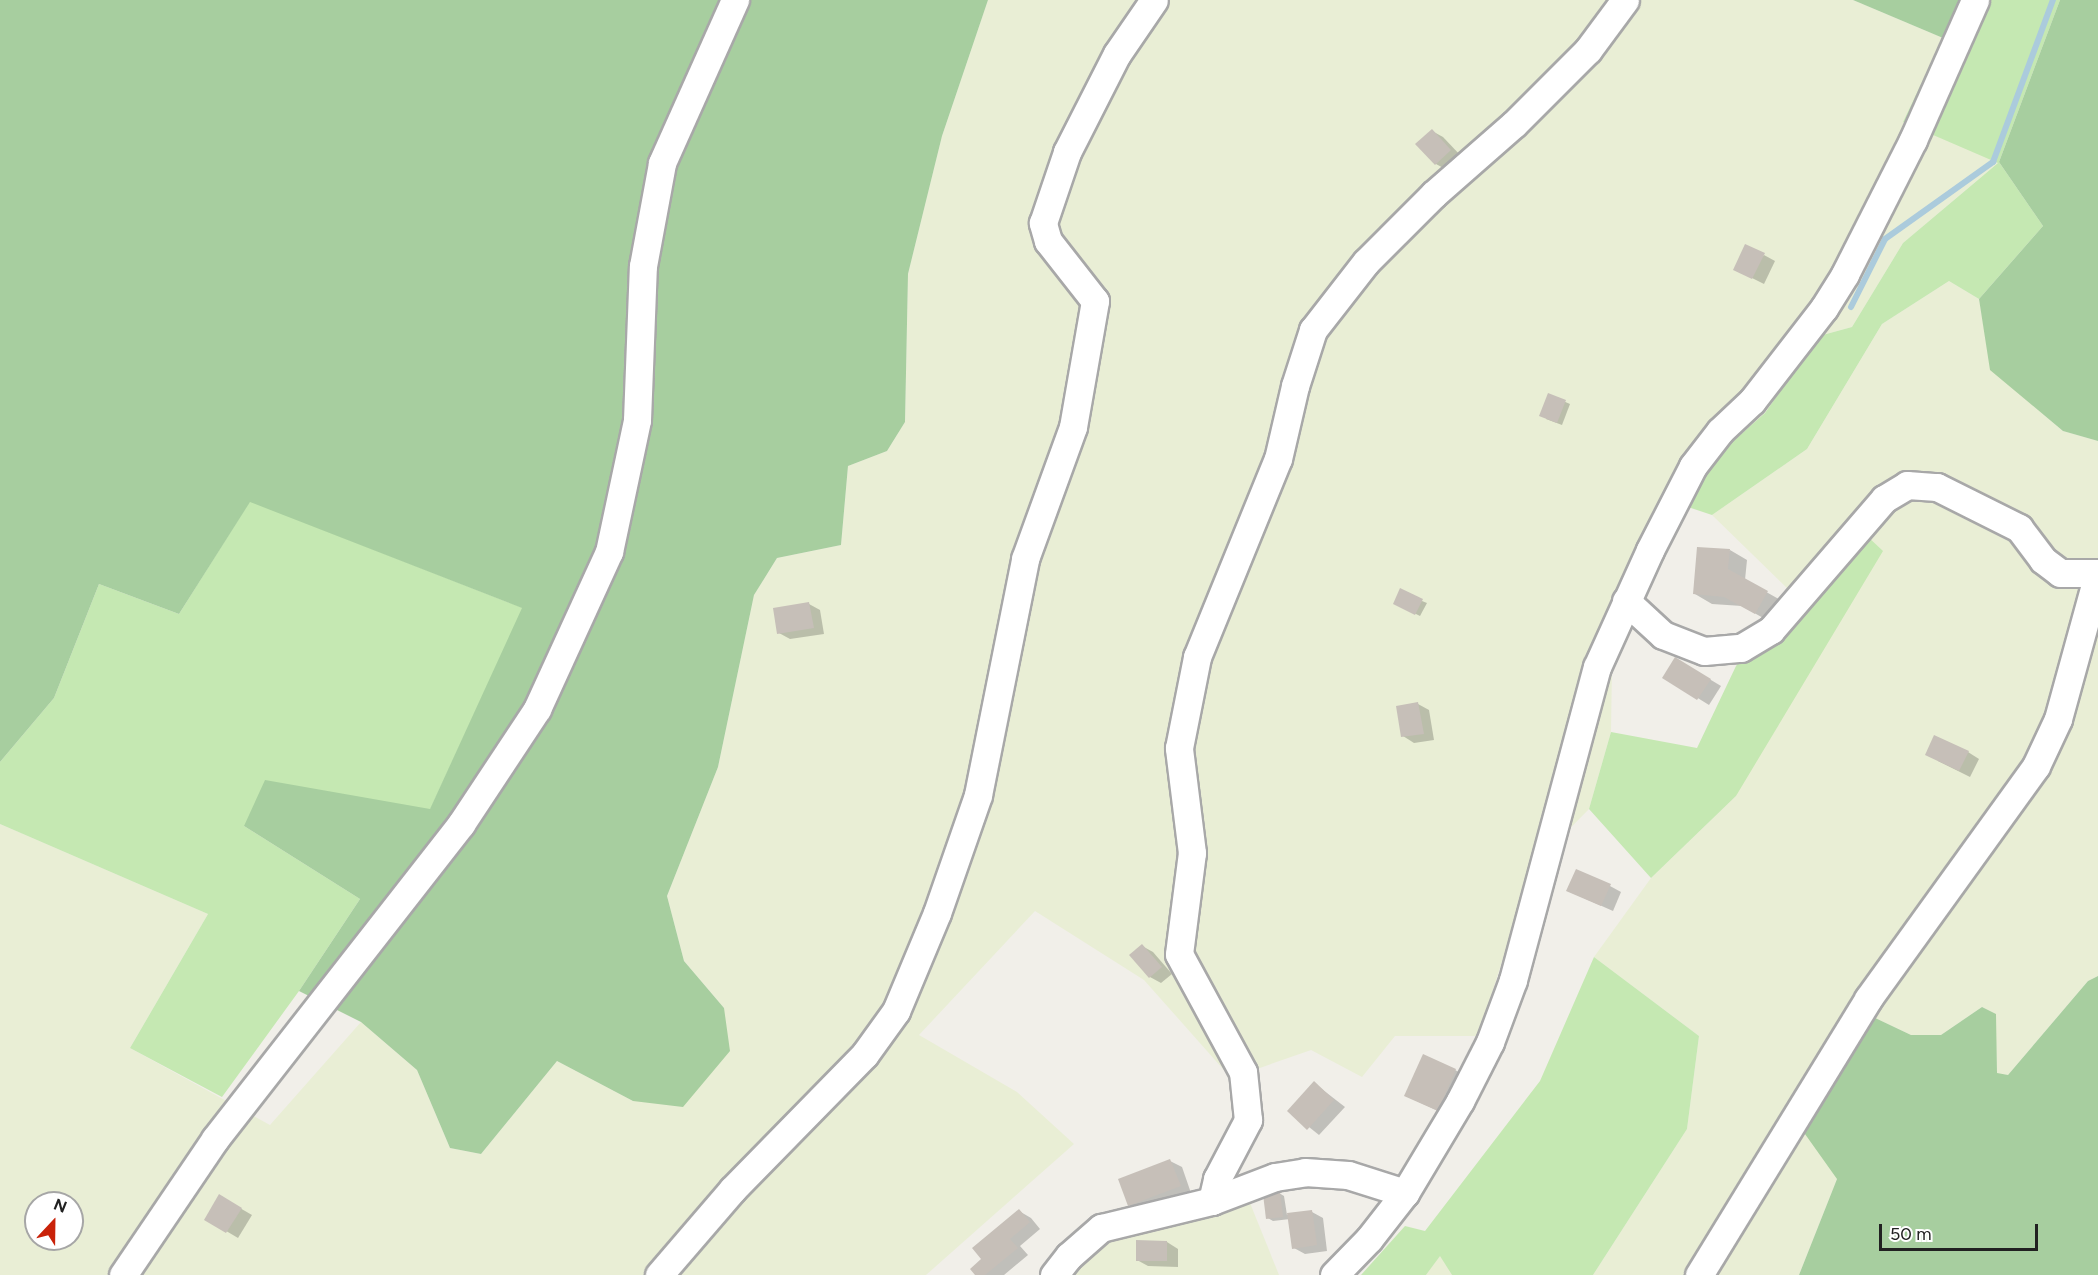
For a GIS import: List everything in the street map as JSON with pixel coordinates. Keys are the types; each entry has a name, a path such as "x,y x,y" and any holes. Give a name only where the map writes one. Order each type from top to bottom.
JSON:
{"street":[{"path":"126,1274 216,1139 461,824 537,709 609,552 637,420 643,266 662,164 735,0"},
{"path":"659,1275 732,1190 865,1054 896,1011 937,913 978,795 1024,559 1073,427 1095,301 1048,241 1043,223 1067,152 1117,54 1154,0"},
{"path":"1212,1201 1217,1179 1248,1120 1243,1072 1179,954 1192,853 1179,748 1197,657 1278,459 1295,386 1313,330 1366,262 1434,194 1514,124 1580,58 1625,0"},
{"path":"1334,1275 1369,1239 1405,1193 1460,1101 1490,1042 1513,980 1597,667 1626,601 1693,466 1720,431 1759,392 1824,308 1845,274 1912,140 1975,0"},
{"path":"1626,601 1663,635 1704,651 1741,648 1771,630 1884,499 1907,485 1937,487 2019,528 2043,560 2060,573 2098,573 2058,718 2036,766 1868,999 1699,1275"},
{"path":"1054,1275 1069,1256 1101,1228 1212,1201 1275,1177 1305,1172 1348,1175 1405,1193"}],"green space":[{"path":"0,0 988,0 942,136 908,274 905,422 887,451 848,466 841,545 777,558 754,595 718,767 667,896 684,961 724,1008 730,1051 683,1107 633,1101 557,1061 481,1154 450,1148 417,1070 361,1022 299,991 360,899 244,826 265,780 430,809 522,608 250,502 179,614 99,584 54,698 0,762"},
{"path":"988,0 1853,0 1943,38 1903,122 1999,162 1903,243 1852,327 1819,336 1765,413 1713,459 1612,666 1611,732 1589,809 1533,866 1478,1036 1395,1036 1362,1077 1311,1050 1231,1078 1144,980 1035,911 919,1035 1017,1092 1074,1144 926,1275 0,1275 0,824 208,914 130,1048 270,1125 361,1022 417,1070 450,1148 481,1154 557,1061 633,1101 724,1008 684,961 667,896 718,767 754,595 777,558 841,545 848,466 887,451 905,422 908,274 942,136"},
{"path":"1853,0 1961,0 1943,38"},
{"path":"1961,0 2060,0 1999,162 2043,226 1979,299 1949,281 1882,324 1807,449 1712,515 1688,507 1713,459 1765,413 1819,336 1852,327 1903,243 1998,163 1903,122"},
{"path":"2060,0 2098,0 2098,441 2063,431 1990,370 1979,299 2043,226 1999,162"},
{"path":"1949,281 1979,299 1991,370 2063,431 2098,441 2098,976 2088,981 2008,1075 1997,1074 1995,1014 1982,1007 1941,1035 1911,1035 1871,1016 1837,1179 1799,1275 1593,1275 1687,1129 1699,1036 1594,957 1651,878 1736,796 1793,594 1712,515 1807,449 1882,324"},
{"path":"250,501 523,608 430,810 244,826 360,899 299,991 222,1097 130,1048 208,914 0,824 0,762 54,698 99,584 179,614"},
{"path":"1851,521 1883,551 1736,796 1651,878 1589,809 1611,732 1697,748 1736,666"},
{"path":"1594,957 1699,1036 1687,1129 1593,1275 1452,1275 1440,1256 1426,1275 1361,1275 1405,1226 1425,1231 1540,1081"},
{"path":"2098,976 2098,1275 1799,1275 1837,1179 1800,1127 1871,1016 1911,1035 1941,1035 1982,1007 1996,1014 1997,1073 2008,1075 2088,981"},
{"path":"1250,1203 1279,1275 1073,1275 1108,1234"},
{"path":"1440,1255 1452,1275 1426,1275"}],"building":[{"path":"1432,129 1451,150 1435,165 1415,144"},
{"path":"1745,244 1765,253 1752,279 1733,270"},
{"path":"1548,393 1566,400 1557,423 1539,416"},
{"path":"1697,547 1730,549 1728,569 1768,591 1755,614 1724,597 1693,594"},
{"path":"1400,588 1423,599 1415,615 1393,604"},
{"path":"809,602 814,628 777,634 773,608"},
{"path":"1675,657 1711,679 1697,700 1662,678"},
{"path":"1418,702 1424,734 1401,737 1396,706"},
{"path":"1934,735 1969,751 1959,771 1925,755"},
{"path":"1576,869 1611,884 1601,906 1566,891"},
{"path":"1142,944 1162,967 1149,978 1129,955"},
{"path":"1423,1054 1456,1069 1438,1111 1404,1096"},
{"path":"1314,1081 1334,1100 1307,1130 1287,1111"},
{"path":"1170,1159 1181,1186 1128,1206 1118,1179"},
{"path":"1280,1192 1283,1217 1266,1219 1263,1194"},
{"path":"219,1194 242,1208 226,1233 204,1220"},
{"path":"1019,1209 1030,1222 1010,1239 1018,1248 985,1275 975,1275 970,1269 981,1259 972,1248"},
{"path":"1312,1210 1317,1245 1292,1249 1287,1213"},
{"path":"1136,1240 1167,1241 1167,1261 1136,1261"}],"waterway":[{"path":"1851,307 1885,239 1993,162 2053,0"}]}
